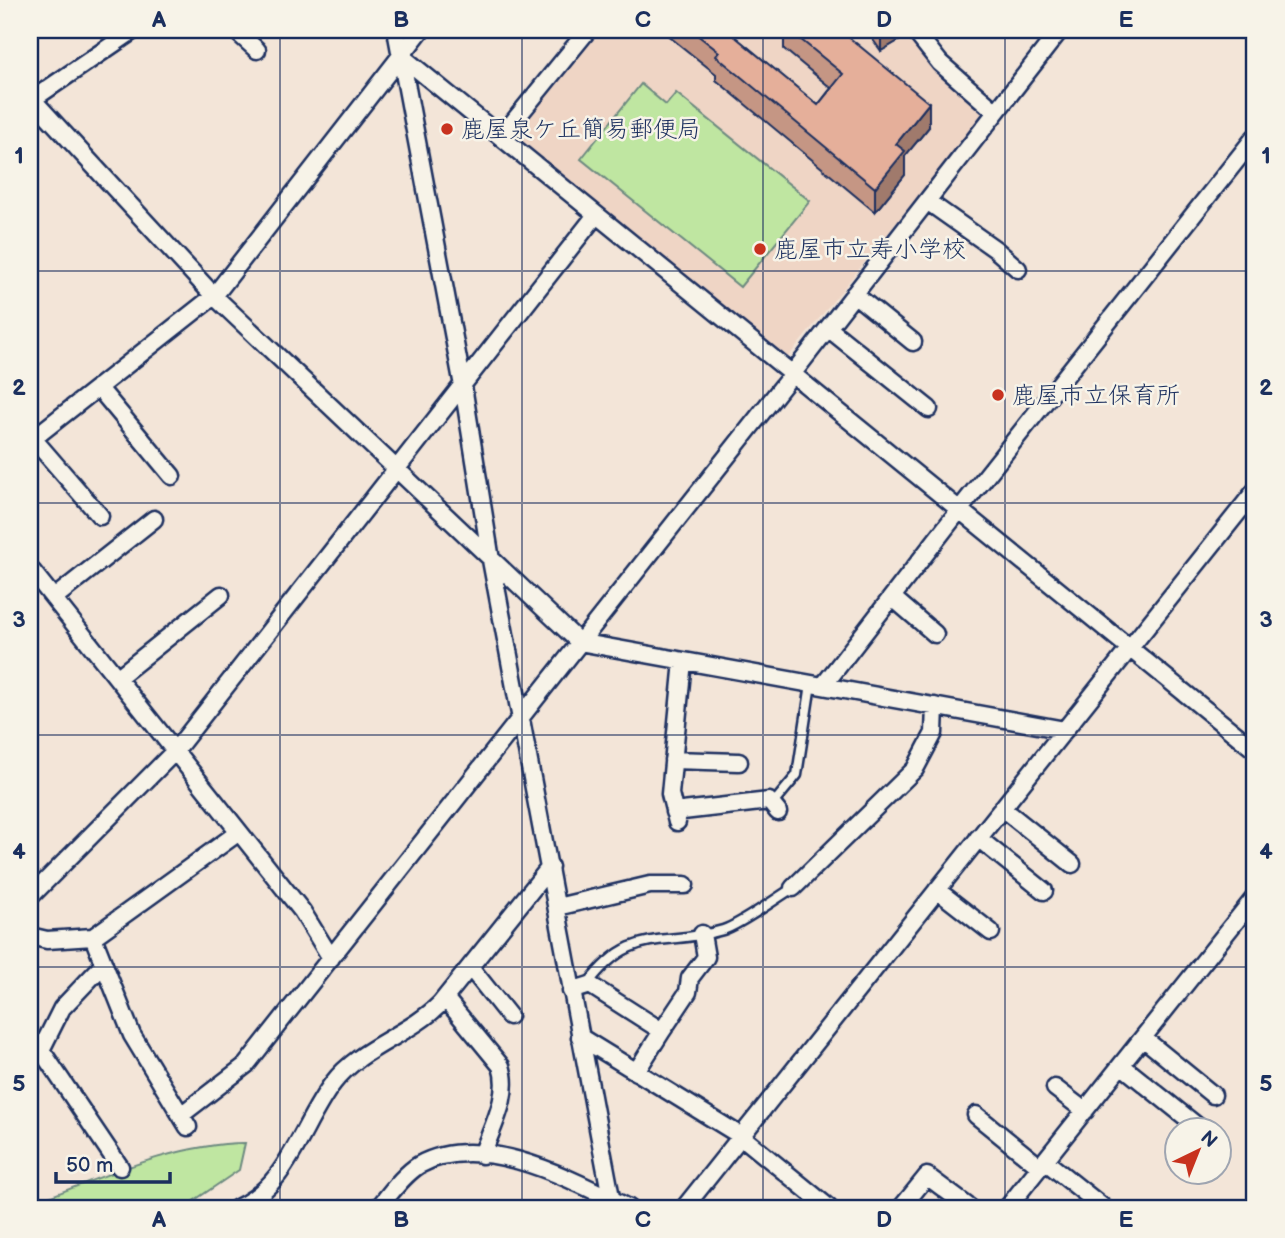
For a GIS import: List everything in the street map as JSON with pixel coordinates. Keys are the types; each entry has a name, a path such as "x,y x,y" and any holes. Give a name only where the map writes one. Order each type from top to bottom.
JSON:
{"street":[{"path":"134,30 31,100 214,296 579,642 1065,730"},
{"path":"235,30 257,50"},
{"path":"396,30 463,386 491,560 557,906 578,989 580,1037 612,1204"},
{"path":"100,516 31,438 214,296 421,30"},
{"path":"501,137 588,30"},
{"path":"914,30 940,63 996,112"},
{"path":"93,937 132,1035 184,1121 246,1065 793,373 1060,30"},
{"path":"400,55 1255,750"},
{"path":"817,685 892,597 1255,137"},
{"path":"927,201 995,248 1018,269"},
{"path":"30,897 175,751 596,215"},
{"path":"854,295 913,342"},
{"path":"828,328 929,409"},
{"path":"98,387 172,476"},
{"path":"684,1208 1255,491"},
{"path":"54,598 154,519"},
{"path":"30,571 302,911 331,958"},
{"path":"117,678 221,595"},
{"path":"892,597 935,634"},
{"path":"683,661 670,794 676,817 769,801 775,809"},
{"path":"793,888 915,769 934,733 936,706"},
{"path":"673,760 739,762"},
{"path":"1002,808 1072,864"},
{"path":"30,936 47,940 93,937 239,832"},
{"path":"978,838 1044,891"},
{"path":"237,1208 263,1193 277,1179 334,1082 358,1059 425,1019 445,999 550,867"},
{"path":"557,906 650,885 685,885"},
{"path":"937,890 991,932"},
{"path":"1007,1208 1255,897"},
{"path":"636,1072 688,992 690,978 706,957 702,934"},
{"path":"104,964 62,1008 41,1051 120,1167"},
{"path":"470,967 509,1016"},
{"path":"578,989 590,985 662,1031"},
{"path":"445,999 501,1066 505,1078 504,1094 482,1155"},
{"path":"580,1037 741,1136 829,1208"},
{"path":"1143,1038 1213,1095"},
{"path":"1121,1065 1186,1116"},
{"path":"1055,1088 1085,1111"},
{"path":"976,1115 1104,1208"},
{"path":"378,1208 418,1166 440,1157 469,1153 505,1158 538,1167 612,1204 629,1208"},
{"path":"901,1208 928,1176 970,1208"}],"lane":[{"path":"775,809 797,775 817,685"},
{"path":"578,989 622,949 643,941 725,930 793,888"}],"shaded area":[{"name":"鹿屋市立寿小学校","path":"599,30 907,30 981,108 981,118 784,362 508,137"}],"green space":[{"path":"641,84 666,105 676,93 810,201 740,287 581,159"},
{"path":"245,1143 239,1170 183,1208 30,1208 30,1204 136,1164 190,1149"}],"building":[{"path":"691,30 727,30 818,105 843,74 789,30 840,30 929,103 896,144 905,151 875,188 716,56 719,52"}],"place":[{"name":"鹿屋泉ケ丘簡易郵便局","path":"447,129"},
{"name":"鹿屋市立寿小学校","path":"760,249"},
{"name":"鹿屋市立保育所","path":"998,395"}]}
